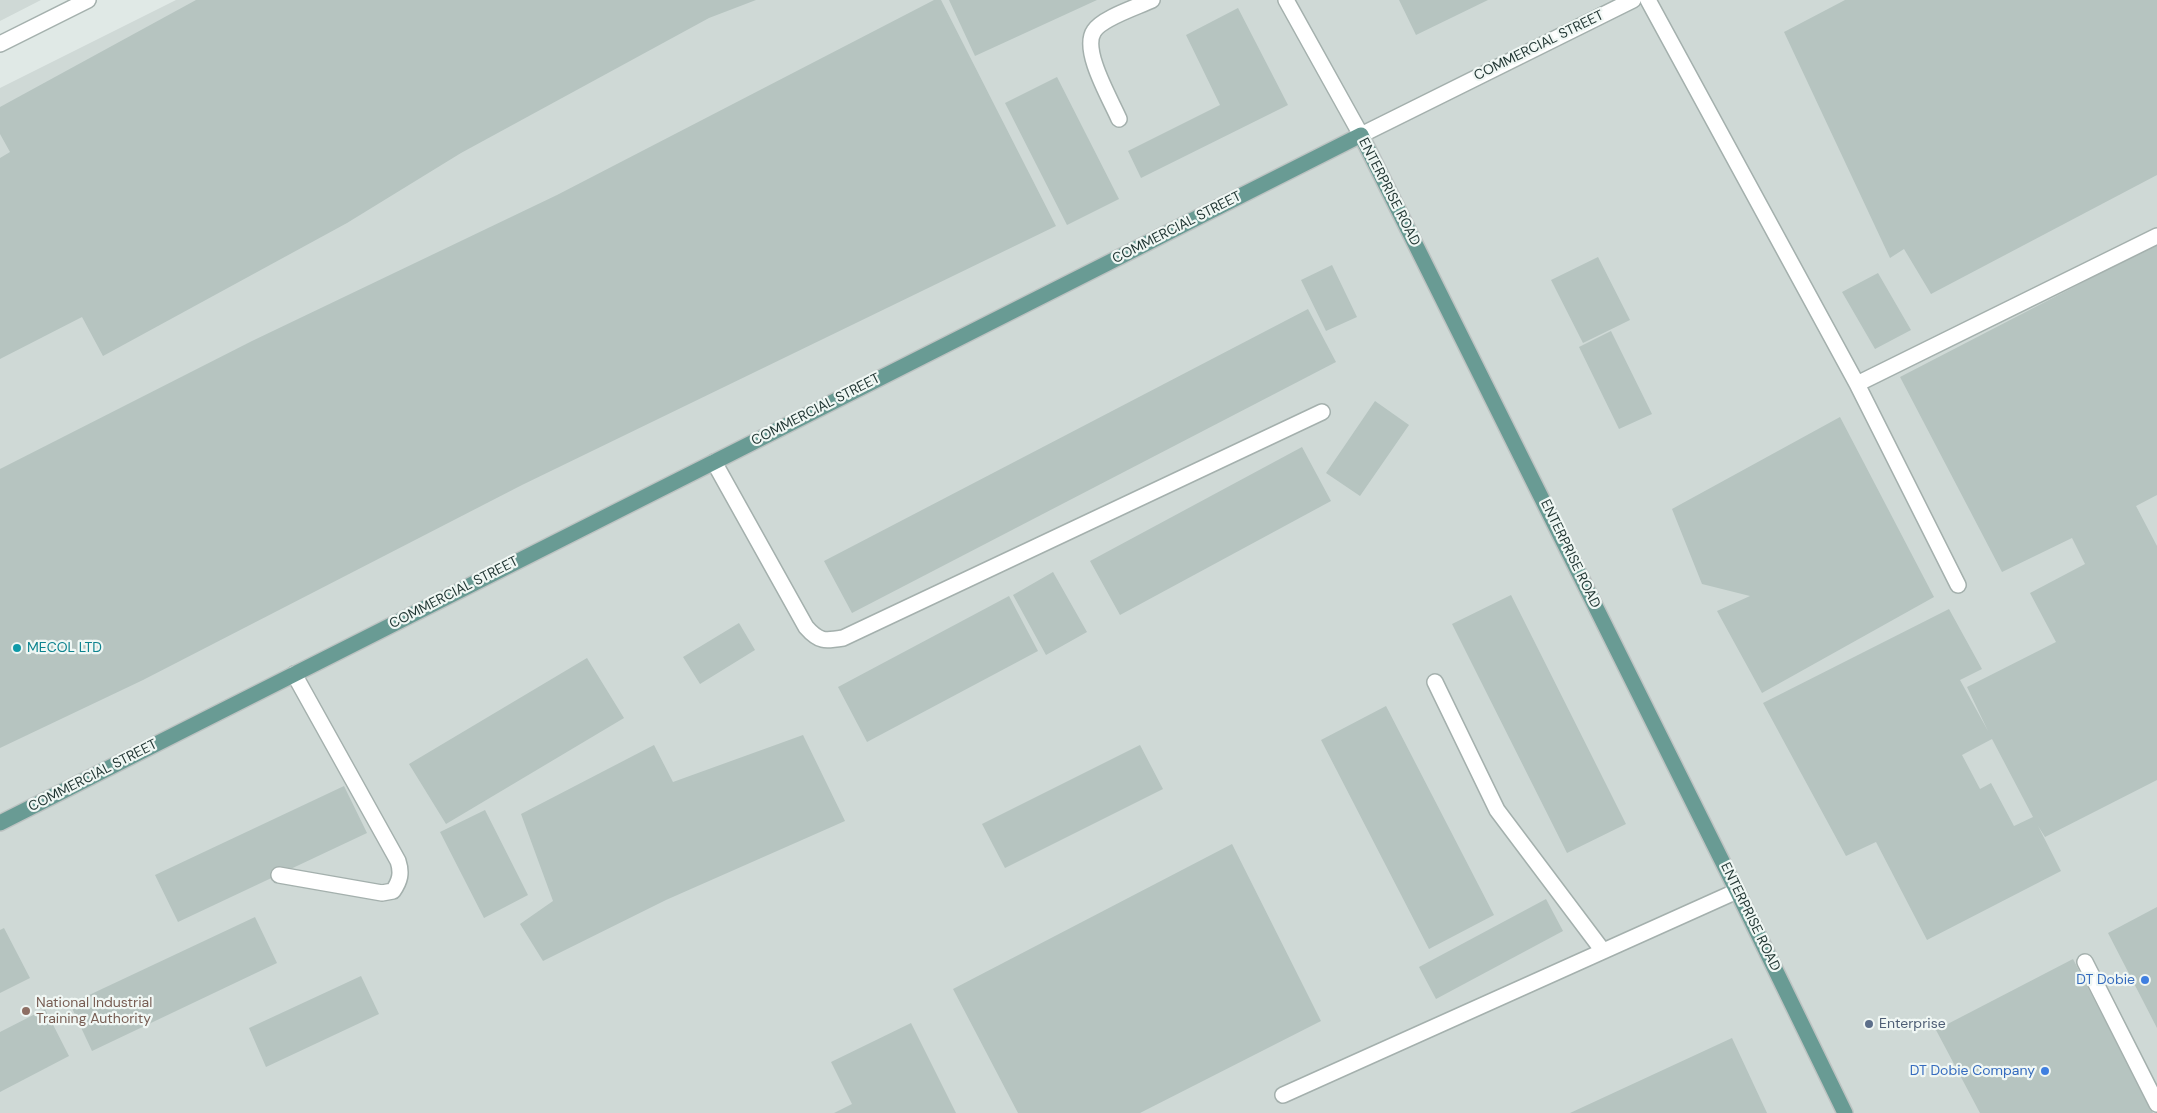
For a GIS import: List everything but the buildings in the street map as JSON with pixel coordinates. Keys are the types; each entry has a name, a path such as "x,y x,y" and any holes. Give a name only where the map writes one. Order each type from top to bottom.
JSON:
{"main road":[{"name":"COMMERCIAL STREET","path":"0,823 1361,135"},
{"name":"ENTERPRISE ROAD","path":"1361,135 1737,890 1845,1113"}],"street":[{"path":"0,44 88,0"},
{"path":"1119,119 1091,56 1090,41 1093,32 1102,24 1152,0"},
{"name":"ENTERPRISE ROAD","path":"1286,0 1361,135"},
{"name":"COMMERCIAL STREET","path":"1361,135 1633,0"},
{"path":"1648,0 1856,384 1958,585"},
{"path":"1856,384 2157,236"},
{"path":"714,462 806,627 814,637 826,641 843,638 1322,412"},
{"path":"279,875 382,893 393,891 399,882 401,870 398,861 294,674"},
{"path":"1435,682 1496,810 1603,951"},
{"path":"1283,1095 1737,890"},
{"path":"2085,962 2157,1104"}],"shaded area":[{"path":"0,0 41,0 0,21"},
{"path":"176,0 2157,0 2157,1113 0,1113 0,88"}],"place":[{"name":"MECOL LTD","path":"17,648"},
{"name":"DT Dobie","path":"2145,980"},
{"name":"National Industrial Training Authority","path":"26,1011"},
{"name":"Enterprise","path":"1869,1024"},
{"name":"DT Dobie Company","path":"2045,1071"}]}
